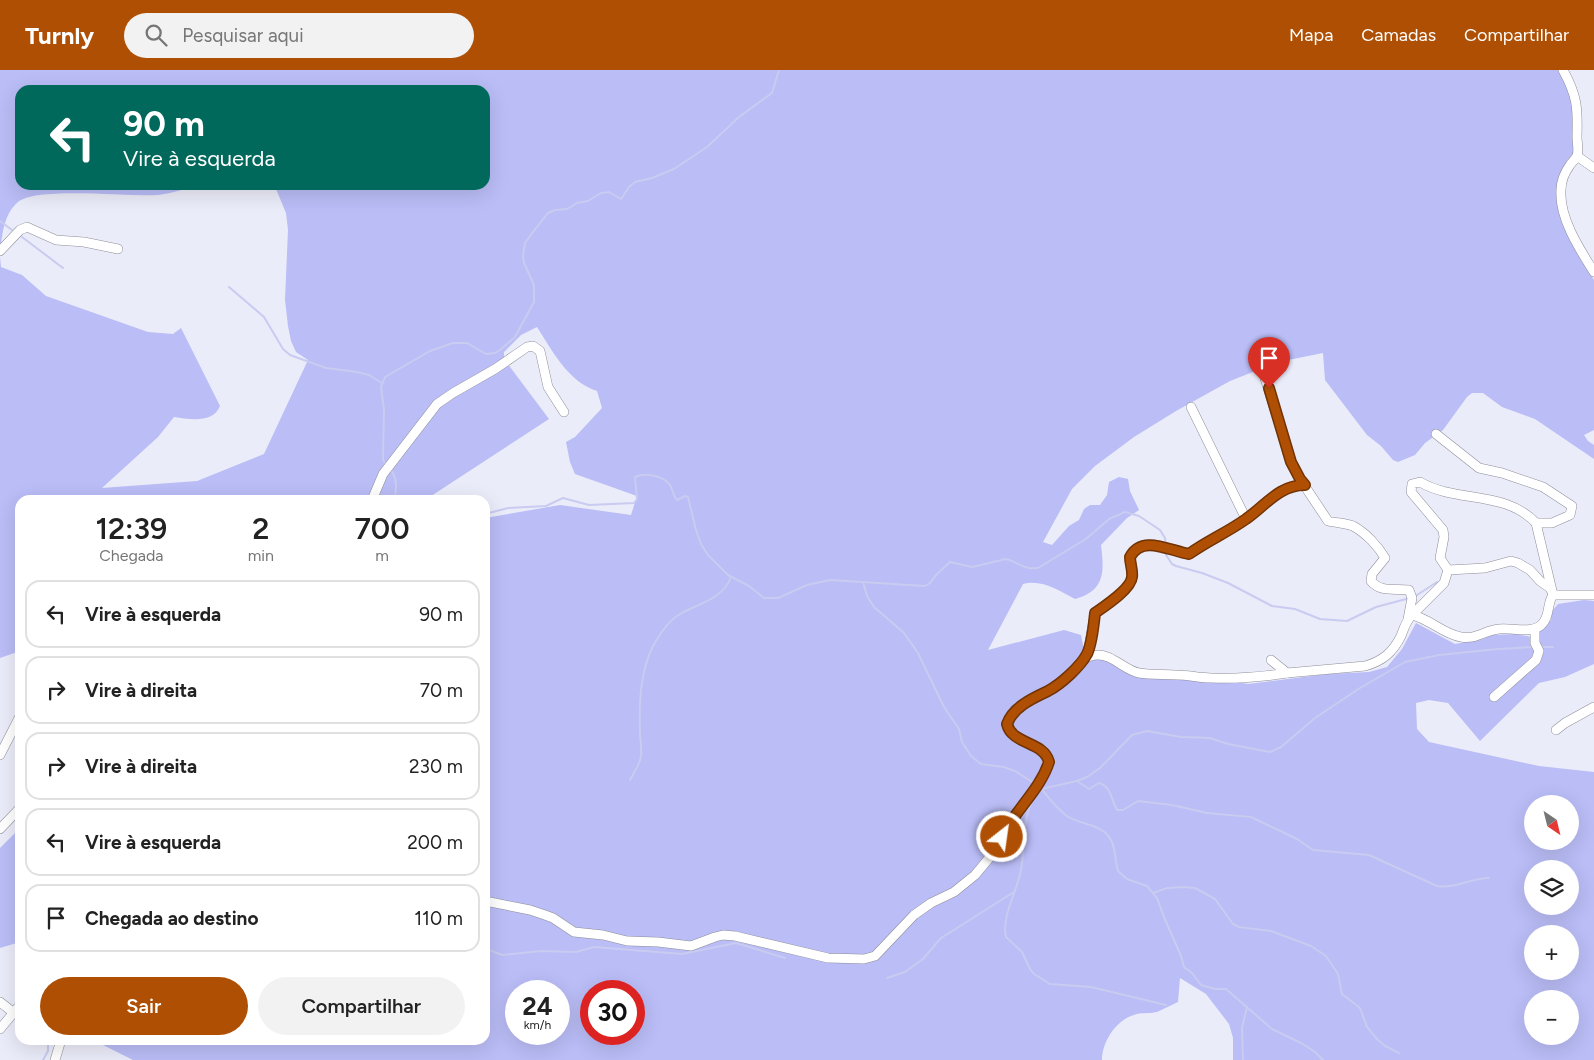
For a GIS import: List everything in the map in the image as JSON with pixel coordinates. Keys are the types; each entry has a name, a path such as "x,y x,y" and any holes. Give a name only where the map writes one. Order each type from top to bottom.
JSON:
{"street":[{"path":"1562,70 1571,84 1577,102 1577,156 1563,178 1561,201 1571,232 1594,272"},
{"path":"1577,156 1594,168"},
{"path":"0,252 20,230 27,226 56,240 84,242 118,249"},
{"path":"374,495 383,474 437,404 453,392 495,369 527,347 533,346 540,351 548,387 564,412"},
{"path":"1264,375 1291,462 1300,479 1328,521 1351,525 1368,538 1381,552 1385,558 1372,574 1371,581 1376,587 1382,589 1409,590 1412,598 1410,618"},
{"path":"1191,407 1246,519"},
{"path":"1436,434 1479,468 1502,473 1543,488 1572,506 1570,515 1552,523 1536,523"},
{"path":"1448,570 1440,558 1444,537 1443,530 1430,512 1411,492 1412,484 1420,482 1431,488 1485,498 1499,502 1529,516 1536,523 1554,595"},
{"path":"490,902 538,912 553,918 578,934 603,935 627,941 691,946 723,935 828,958 869,958 882,949 914,915 965,884 995,851 1008,825 1041,779 1049,762 1047,756 1041,750 1011,732 1007,724 1008,720 1016,710 1062,682 1083,660 1088,652 1095,613 1131,583 1130,557 1138,546 1144,544 1189,554 1246,519 1284,489 1295,485 1305,485"},
{"path":"1448,570 1485,568 1511,561 1530,570 1550,588 1554,595"},
{"path":"1083,660 1090,656 1102,655 1128,669 1140,673 1209,678 1250,678 1365,666 1386,658 1410,618 1444,583 1448,570"},
{"path":"1410,618 1417,616 1445,632 1462,637 1477,637 1498,629 1535,629 1543,624 1550,600 1554,595"},
{"path":"1554,595 1594,595"},
{"path":"1494,697 1536,660 1538,651 1535,643 1535,629"},
{"path":"1271,660 1287,673"},
{"path":"1556,730 1566,722 1594,707"},
{"path":"0,755 15,726"},
{"path":"0,829 15,813"},
{"path":"0,1002 14,1013 0,1029"},
{"path":"55,1060 59,1045"}],"shaded area":[{"path":"0,70 1558,70 1569,84 1574,109 1572,131 1575,165 1561,183 1576,251 1594,280 1594,430 1584,435 1594,445 1594,459 1535,419 1502,407 1483,393 1472,393 1443,430 1425,443 1415,455 1398,462 1393,460 1381,446 1367,435 1325,380 1323,353 1278,362 1230,381 1176,411 1134,437 1095,466 1072,489 1043,542 1052,545 1069,526 1079,520 1084,509 1090,505 1100,505 1107,495 1109,482 1119,477 1128,479 1130,491 1139,510 1127,518 1101,545 1103,563 1098,585 1085,595 1075,599 1044,584 1023,584 988,650 1064,630 1081,635 1083,645 1087,651 1129,671 1211,678 1248,684 1327,674 1369,672 1387,667 1402,649 1416,623 1455,644 1483,639 1492,635 1516,634 1532,637 1551,620 1552,611 1558,604 1584,600 1594,601 1594,664 1565,677 1539,683 1480,741 1448,703 1429,700 1416,703 1417,729 1429,742 1539,766 1594,772 1594,1060 1233,1060 1233,1038 1229,1024 1206,994 1180,978 1178,1002 1157,1012 1137,1014 1121,1022 1107,1039 1102,1060 133,1060 103,1045 490,1045 490,517 560,505 631,515 637,496 575,474 570,462 566,442 575,437 602,408 597,391 587,387 569,373 537,327 521,335 504,352 504,359 549,419 433,495 15,495 15,653 0,658 0,257 1,267 22,275 46,296 148,332 173,334 181,328 220,406 217,412 206,418 174,417 158,437 102,488 197,481 264,454 308,360 296,352 291,341 288,326 285,300 288,230 286,213 276,190 490,190 490,85 15,85 15,190 182,190 158,195 63,193 28,197 13,207 4,226 0,255"},
{"path":"15,833 15,944 0,948 0,848"}],"waterway":[{"path":"385,464 383,459 384,410 381,387 385,377 430,351 453,343 467,343 486,354 495,353 515,337 534,302 534,285 524,263 525,243 548,213 567,209 577,203 588,201 601,193 609,192 621,199 635,182 652,178 674,169 707,147 739,117 772,93 779,70"},
{"path":"0,221 12,230"},
{"path":"22,237 63,268"},
{"path":"229,287 264,317 283,349 290,355 326,368 369,375 382,383"},
{"path":"390,469 396,484 395,495"},
{"path":"490,513 508,508 546,506 563,498 589,505 634,503 637,499 635,477 644,475 659,477 670,485 677,500 685,496 688,497 696,530 701,544 708,555 728,575 749,586 764,598 778,598 807,585 830,580 925,586 950,562 972,567 1006,559 1025,567 1038,568 1086,539 1109,519 1125,512 1139,516 1160,530 1165,538 1166,545"},
{"path":"1166,550 1166,555 1172,564 1176,566 1228,583 1272,606 1295,609 1320,619 1347,621 1376,607 1410,598"},
{"path":"630,780 641,756 641,688 645,666 653,646 661,632 672,620 716,596 727,585 731,577"},
{"path":"863,582 867,596 874,607 904,633 918,653 944,707 959,729 962,742 971,756 981,764 1004,767 1015,771 1034,783"},
{"path":"1414,597 1437,582"},
{"path":"1041,789 1087,777 1100,768 1132,735 1147,731 1181,737 1210,738 1228,744 1270,752 1281,747 1315,718 1360,688 1405,662 1439,655 1533,647"},
{"path":"1540,647 1553,647"},
{"path":"1077,781 1089,789 1099,783 1103,785 1109,791 1117,810 1123,810 1138,801 1172,805 1207,813 1251,817 1297,839 1313,850 1369,855 1437,886 1450,886 1489,878"},
{"path":"1040,787 1067,816 1097,828 1107,835 1114,848 1118,871 1127,879 1147,886 1157,898 1184,967 1192,973 1201,985 1215,989 1226,989 1272,1029 1301,1043 1323,1060"},
{"path":"1040,788 1031,803 1026,819 1021,870 1008,912 1005,929 1006,937 1022,952 1034,974 1050,984 1091,987 1166,1005"},
{"path":"1153,893 1167,888 1195,888 1215,899 1233,924 1239,927 1271,931 1311,946 1326,956 1338,974 1342,994 1360,1008 1367,1027 1385,1046 1399,1053"},
{"path":"887,978 905,972 923,959 941,938 1014,892"},
{"path":"490,950 502,955 541,951 576,952 594,947 682,954 736,943 785,958"},
{"path":"1243,1060 1242,1028 1247,1007"},
{"path":"43,1060 48,1051 48,1045"}],"route":[{"path":"1002,837 1008,825 1041,779 1049,762 1047,756 1041,750 1011,732 1008,728 1008,720 1016,710 1062,682 1083,660 1088,652 1095,613 1131,583 1130,557 1134,550 1144,544 1189,554 1246,519 1284,489 1295,485 1305,485 1291,462 1269,388"}]}
